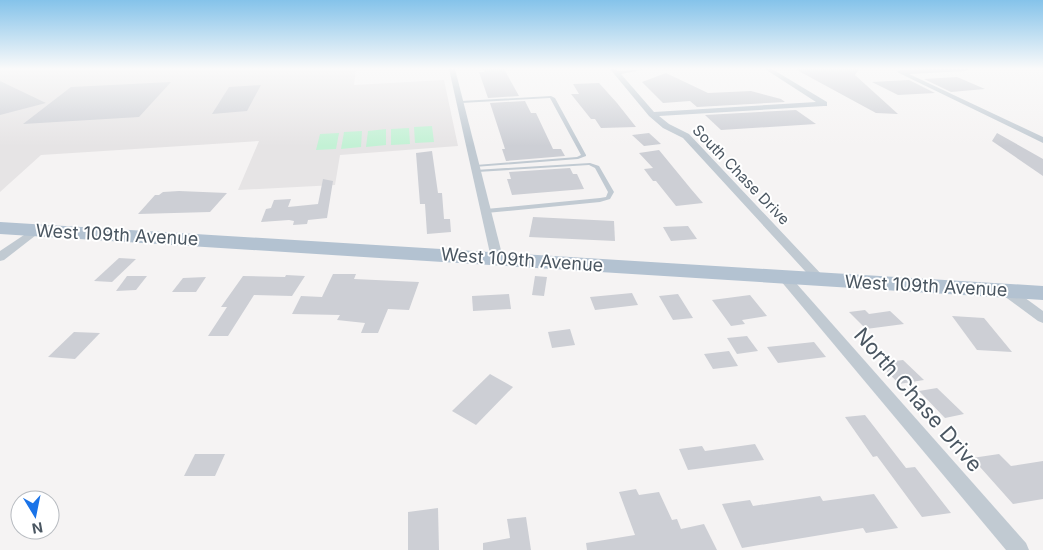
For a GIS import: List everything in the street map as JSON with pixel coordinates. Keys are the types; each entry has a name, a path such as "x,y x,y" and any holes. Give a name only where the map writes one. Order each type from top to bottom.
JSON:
{"main road":[{"name":"West 109th Avenue","path":"0,228 497,258 820,280 1043,292"}],"street":[{"path":"459,95 497,258"},
{"name":"South Chase Drive","path":"635,95 652,114 666,126 686,136 820,280"},
{"path":"652,114 824,104 809,95"},
{"path":"948,95 1043,140"},
{"path":"0,257 36,230"},
{"name":"North Chase Drive","path":"784,277 1019,550"},
{"path":"1004,290 1043,318"}],"lane":[{"path":"461,102 551,97 584,155 578,158 476,168"},
{"path":"476,168 590,164 597,167 610,192 608,198 600,200 486,210"}],"shaded area":[{"path":"0,95 447,95 458,146 340,155 335,185 238,190 259,141 41,155 0,192"}],"green space":[{"path":"432,126 434,142 415,143 414,127"},
{"path":"409,128 410,144 391,145 391,129"},
{"path":"386,129 386,145 366,147 368,131"},
{"path":"362,131 361,147 341,149 344,132"},
{"path":"339,133 336,149 316,150 320,134"}],"building":[{"path":"0,95 29,95 46,103 0,115"},
{"path":"61,95 159,95 139,117 23,124"},
{"path":"224,95 256,95 247,111 212,114"},
{"path":"487,95 519,96 488,98"},
{"path":"572,95 610,95 636,127 601,128 595,119 591,119"},
{"path":"655,95 765,95 785,102 697,107 690,101 663,103"},
{"path":"842,95 877,95 898,114 876,113"},
{"path":"525,101 531,113 536,113 553,149 561,149 565,156 506,161 502,149 505,149 490,103"},
{"path":"796,110 816,124 721,130 705,115"},
{"path":"649,133 661,144 644,146 632,135"},
{"path":"997,133 1043,159 1043,176 992,141"},
{"path":"659,150 703,203 676,206 656,181 653,181 644,169 653,168 639,153"},
{"path":"432,151 438,193 442,193 444,219 450,219 451,232 427,234 425,204 420,204 416,153"},
{"path":"570,168 573,174 577,174 584,189 512,195 507,179 511,179 509,172"},
{"path":"323,179 333,181 327,218 308,220 307,224 293,225 294,221 289,220 261,222 266,209 271,208 274,200 291,199 288,207 318,204"},
{"path":"163,192 227,193 210,212 138,214 155,195"},
{"path":"533,217 614,221 615,241 529,237"},
{"path":"688,226 697,239 671,241 663,227"},
{"path":"119,258 136,259 112,282 94,281"},
{"path":"333,274 356,274 354,279 419,282 409,310 388,309 378,333 361,333 365,323 337,320 340,315 292,314 301,296 322,297"},
{"path":"286,275 305,276 292,296 254,295 228,336 208,336 227,307 221,307 243,276 285,277"},
{"path":"127,276 147,276 136,290 116,291"},
{"path":"535,276 547,277 544,296 532,295"},
{"path":"206,277 196,292 172,292 183,278"},
{"path":"632,293 638,305 595,310 590,297"},
{"path":"509,294 511,309 473,311 472,296"},
{"path":"678,294 693,318 673,320 659,296"},
{"path":"750,295 767,316 742,320 745,324 731,326 712,300"},
{"path":"865,310 869,314 890,311 904,324 866,329 849,312"},
{"path":"952,316 984,318 1012,352 977,350"},
{"path":"570,329 575,345 552,348 548,332"},
{"path":"74,332 100,333 75,359 48,357"},
{"path":"747,336 758,351 737,354 727,338"},
{"path":"814,342 826,357 778,363 767,347"},
{"path":"729,351 738,366 713,369 704,354"},
{"path":"903,360 924,380 899,384 879,363"},
{"path":"490,374 513,387 476,425 452,411"},
{"path":"937,388 964,414 945,418 919,391"},
{"path":"865,415 906,468 915,467 951,513 922,517 877,456 873,457 845,417"},
{"path":"755,444 764,460 688,470 679,449 702,446 705,451"},
{"path":"195,454 225,454 215,476 184,476"},
{"path":"999,454 1011,466 1043,461 1043,499 1013,504 972,458"},
{"path":"636,489 639,495 659,492 672,520 677,519 681,529 704,524 717,550 587,550 586,543 635,535 619,492"},
{"path":"874,494 898,528 866,533 863,528 742,548 722,504 750,500 753,506 820,496 823,501"},
{"path":"438,508 439,550 408,550 408,512"},
{"path":"526,517 531,550 483,550 483,543 510,538 507,519"}]}
